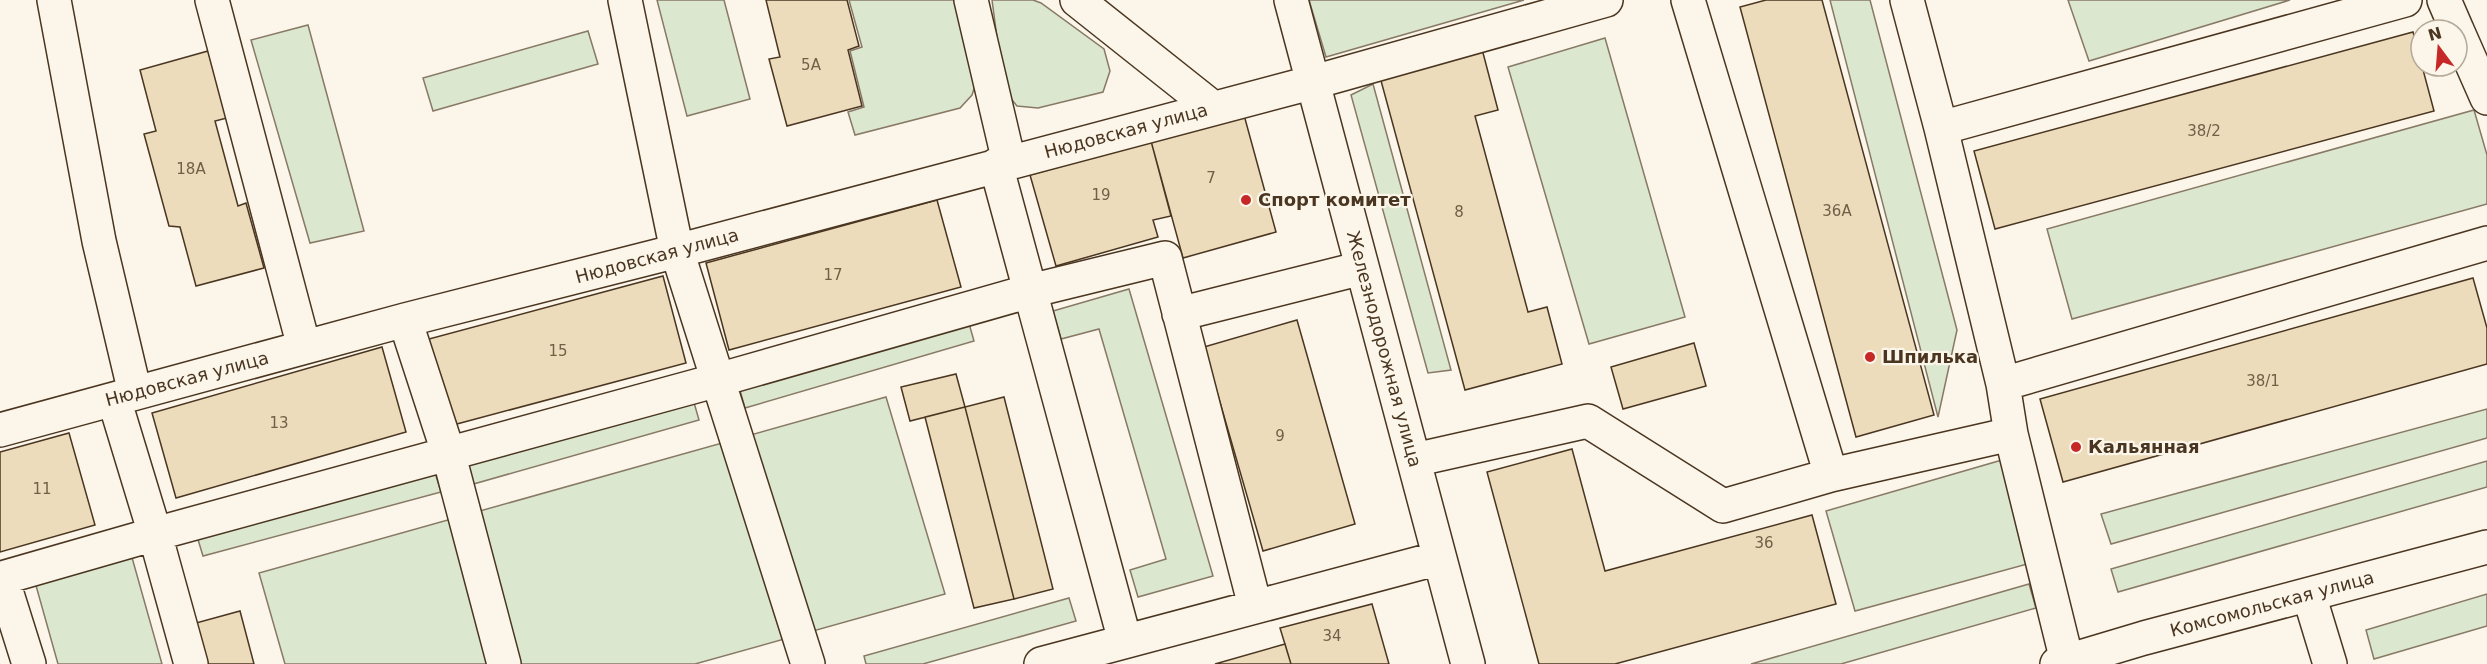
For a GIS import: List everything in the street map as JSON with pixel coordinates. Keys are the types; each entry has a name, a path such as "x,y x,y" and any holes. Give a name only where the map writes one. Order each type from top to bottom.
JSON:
{"street":[{"path":"54,0 99,241 124,396 155,534 191,664"},
{"path":"212,0 304,348"},
{"path":"625,0 677,251 808,664"},
{"path":"971,0 1030,291 1125,641"},
{"path":"1077,0 1213,108"},
{"name":"Железнодорожная улица","path":"1291,0 1468,664"},
{"name":"Нюдовская улица","path":"0,429 1213,108 1606,0"},
{"path":"1688,0 1831,475"},
{"path":"1908,0 2003,384 2011,434 2062,663"},
{"path":"1941,128 2405,0"},
{"path":"2444,0 2452,18"},
{"path":"2469,57 2487,98"},
{"path":"2003,384 2487,243"},
{"path":"29,664 9,626 2,578 448,452 718,380 1030,291 1165,258 1255,606"},
{"path":"1179,314 1362,268"},
{"path":"405,320 448,452 504,664"},
{"path":"1414,460 1588,421 1723,506 1831,475 2011,434"},
{"name":"Комсомольская улица","path":"2062,663 2144,638 2487,547"},
{"path":"1041,664 1439,558"},
{"path":"2309,596 2330,664"}],"green space":[{"path":"657,0 724,0 750,99 687,116"},
{"path":"849,0 961,0 980,70 972,95 960,108 855,135 848,112 864,107 850,51 862,47"},
{"path":"992,0 1033,0 1041,3 1104,49 1110,71 1103,92 1038,108 1017,106 1004,90"},
{"path":"1309,0 1524,0 1326,57"},
{"path":"1830,0 1870,0 1957,330 1938,417"},
{"path":"2068,0 2290,0 2089,61"},
{"path":"308,25 364,231 310,243 251,40"},
{"path":"588,31 598,64 433,111 423,78"},
{"path":"1605,38 1685,317 1589,344 1508,67"},
{"path":"1373,84 1451,370 1428,373 1351,95"},
{"path":"2474,110 2487,155 2487,204 2072,319 2047,229"},
{"path":"1129,289 1213,576 1138,597 1130,570 1166,559 1099,329 1061,339 1053,311"},
{"path":"968,320 974,341 745,408 739,387"},
{"path":"886,397 945,594 695,664 285,664 259,573"},
{"path":"693,399 699,420 470,485 464,464"},
{"path":"2487,409 2487,438 2111,544 2101,514"},
{"path":"2002,460 2031,563 1855,611 1826,511"},
{"path":"2487,461 2487,487 2118,592 2111,569"},
{"path":"433,466 441,492 203,556 196,533"},
{"path":"131,554 162,664 58,664 35,582"},
{"path":"2029,584 2036,608 1841,664 1751,664"},
{"path":"2487,594 2487,626 2374,659 2366,630"},
{"path":"1069,598 1076,621 923,664 866,664 864,656"}],"building":[{"path":"766,0 847,0 859,46 848,50 862,106 787,126 769,59 780,57"},
{"path":"1766,0 1822,0 1934,415 1856,437 1740,7"},
{"path":"2409,33 2409,78 2425,78 2434,111 1995,229 1974,151"},
{"path":"1482,49 1498,110 1475,116 1528,312 1547,307 1562,364 1465,390 1380,77"},
{"path":"208,51 227,118 215,121 238,206 246,203 264,268 196,286 180,227 169,226 144,134 156,131 140,70"},
{"path":"1244,115 1276,232 1183,258 1151,141"},
{"path":"1151,141 1171,216 1153,220 1158,237 1056,266 1030,175"},
{"path":"937,200 961,287 729,350 706,263"},
{"path":"663,276 686,363 453,425 429,339"},
{"path":"2473,278 2487,328 2487,364 2063,482 2040,399"},
{"path":"1297,320 1355,524 1263,551 1204,347"},
{"path":"1694,343 1706,386 1623,409 1611,367"},
{"path":"382,347 406,432 176,498 152,413"},
{"path":"956,374 965,407 910,421 901,387"},
{"path":"1004,397 1053,589 1014,599 965,407"},
{"path":"965,407 1014,599 974,608 925,417"},
{"path":"69,433 95,525 0,552 0,452"},
{"path":"1572,449 1605,571 1812,515 1836,604 1615,664 1539,664 1487,472"},
{"path":"1372,604 1389,664 1291,664 1280,628"},
{"path":"240,611 254,664 208,664 196,623"},
{"path":"1285,644 1291,664 1215,664"}],"place":[{"name":"Спорт комитет","path":"1246,200"},
{"name":"Шпилька","path":"1870,357"},
{"name":"Кальянная","path":"2076,447"}]}
